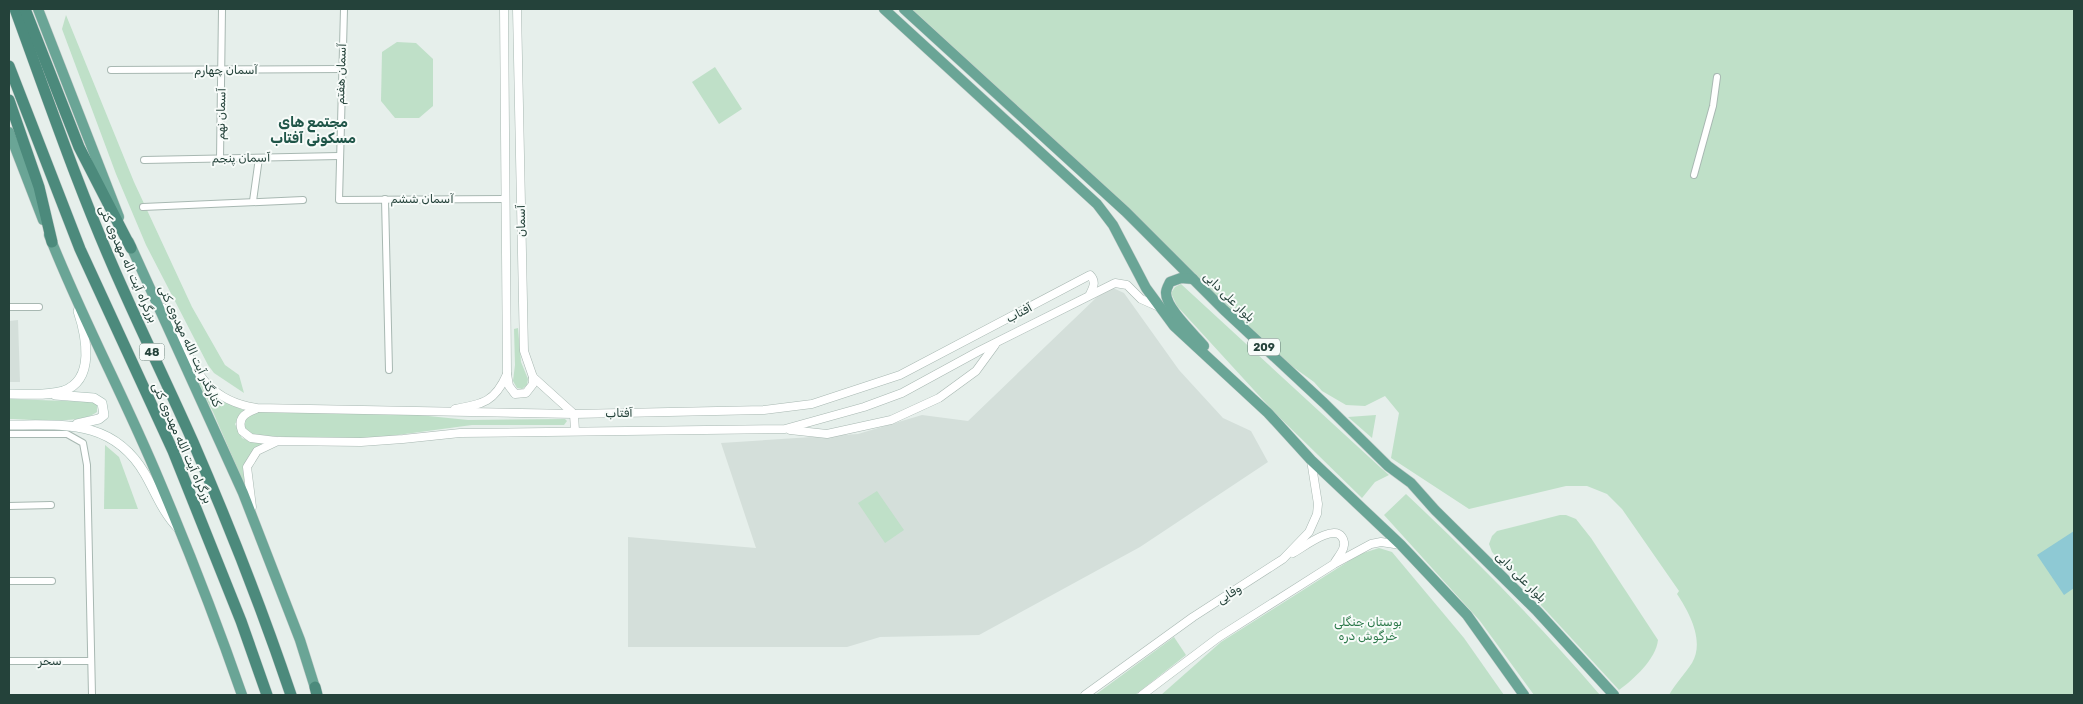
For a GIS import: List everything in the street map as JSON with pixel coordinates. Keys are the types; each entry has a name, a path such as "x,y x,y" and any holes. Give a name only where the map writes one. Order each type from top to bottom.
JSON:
{"highway":[{"name":"بزرگراه آیت اله مهدوی کنی","path":"15,9 82,192 235,542 291,695"},
{"path":"25,9 79,147 131,248"},
{"name":"بزرگراه آیت الله مهدوی کنی","path":"9,66 80,249 173,451 241,621 267,695"},
{"path":"9,100 39,187 52,242"}],"main road":[{"name":"کنارگذر آیت الله مهدوی کنی","path":"38,9 131,248 254,518 300,640 316,693"},
{"path":"884,9 1096,204 1114,225 1146,288 1174,326 1268,412 1311,460 1401,545 1467,615 1524,695"},
{"name":"بلوار علی دایی","path":"904,9 1126,212 1382,460 1411,483 1435,510 1537,611 1614,695"},
{"path":"9,132 70,287 80,316 86,350 83,370 78,380 68,388 44,394"},
{"path":"1193,278 1181,278 1170,282 1166,291 1167,299 1172,308 1222,370"},
{"path":"70,287 124,402 199,575 242,695"},
{"path":"9,394 44,394 94,398 102,403 104,415 100,419 72,425 9,425"},
{"path":"72,425 102,432 132,455 145,474 169,519 179,529"}],"street":[{"name":"آسمان نهم","path":"220,159 222,9"},
{"name":"آسمان هفتم","path":"339,200 344,9"},
{"name":"آسمان","path":"504,9 507,374"},
{"name":"آسمان","path":"517,9 523,336 526,360 533,377 574,414"},
{"name":"آسمان چهارم","path":"111,70 341,69"},
{"path":"1694,175 1713,106 1717,77"},
{"name":"آسمان پنجم","path":"144,160 339,156"},
{"path":"253,201 259,158"},
{"path":"385,199 389,370"},
{"name":"آسمان ششم","path":"339,200 505,199"},
{"path":"143,207 303,200"},
{"name":"آفتاب","path":"154,296 168,316 195,367 208,385 226,400 257,408 574,414 764,410 812,404 900,375 1090,275 1094,286 1090,294"},
{"name":"آفتاب","path":"254,518 247,467 257,451 278,441 360,442 403,440 460,433 783,429 864,407 902,393 996,342 1114,283 1127,285 1141,299 1159,307"},
{"path":"9,307 39,307"},
{"path":"783,429 827,434 891,420 939,398 976,371 996,342"},
{"path":"507,374 509,386 514,394 526,393 530,390 533,384 533,377"},
{"path":"441,412 477,405 490,399 501,388 507,374"},
{"path":"257,408 244,414 241,420 242,431 251,438 278,441"},
{"path":"574,414 575,431"},
{"path":"9,434 67,434 83,443 87,474 92,695"},
{"name":"وفایی","path":"1085,695 1193,617 1283,559 1309,532 1317,514 1318,494 1311,460"},
{"path":"9,506 51,505"},
{"path":"1283,559 1323,535 1333,532 1340,535 1344,540 1345,547 1334,564"},
{"path":"1142,695 1211,643 1334,564 1371,544 1380,542 1401,545"},
{"path":"9,581 52,581"},
{"name":"سحر","path":"9,661 90,661"},
{"path":"1153,695 1155,686"}],"shaded area":[{"path":"1113,288 1124,293 1179,370 1223,418 1251,431 1268,462 1140,547 979,635 880,637 847,647 628,647 628,537 756,548 721,443 858,434 922,415 968,421 1097,297"},
{"path":"18,320 20,382 9,382 9,321"}],"green space":[{"path":"912,9 2074,9 2074,695 1669,695 1692,663 1696,654 1697,645 1694,627 1677,594 1679,591 1622,509 1607,494 1587,486 1566,486 1469,509 1391,458 1399,413 1385,396 1365,406 1346,405 1322,391 1314,382 1275,354 1073,157"},
{"path":"66,15 134,182 192,307 225,365 239,375 244,393 214,373 208,365 146,245 116,174 62,29"},
{"path":"397,42 416,43 433,59 433,106 419,118 395,118 381,101 382,52"},
{"path":"715,67 742,109 719,124 692,82"},
{"path":"1181,284 1389,475 1375,482 1362,498 1274,412 1177,306 1171,293 1175,287"},
{"path":"518,328 521,362 528,379 527,385 522,389 517,388 513,381 515,365 514,329"},
{"path":"182,351 195,372 213,394 244,410 235,424 242,438 250,441 271,442 255,450 246,461 245,476 248,493 213,412"},
{"path":"9,399 95,402 97,412 80,419 68,420 9,419"},
{"path":"256,412 389,412 468,420 565,419 567,421 564,425 472,425 375,438 317,439 252,435 245,430 245,419"},
{"path":"1376,415 1372,438 1348,417"},
{"path":"105,445 119,457 138,509 104,509"},
{"path":"877,491 904,530 885,543 858,503"},
{"path":"1406,494 1506,592 1600,695 1534,695 1480,621 1384,515"},
{"path":"1560,515 1576,519 1591,538 1658,640 1649,661 1619,690 1492,552 1489,544 1492,536 1497,531"},
{"name":"بوستان جنگلی خرگوش دره","path":"1379,548 1392,552 1464,638 1504,695 1161,695 1221,642 1360,554"},
{"path":"1174,637 1186,655 1135,695 1095,695"}],"water":[{"path":"2074,531 2074,588 2064,595 2037,555"}],"district":[{"name":"مجتمع های مسکونی آفتاب","path":"313,130"}]}
